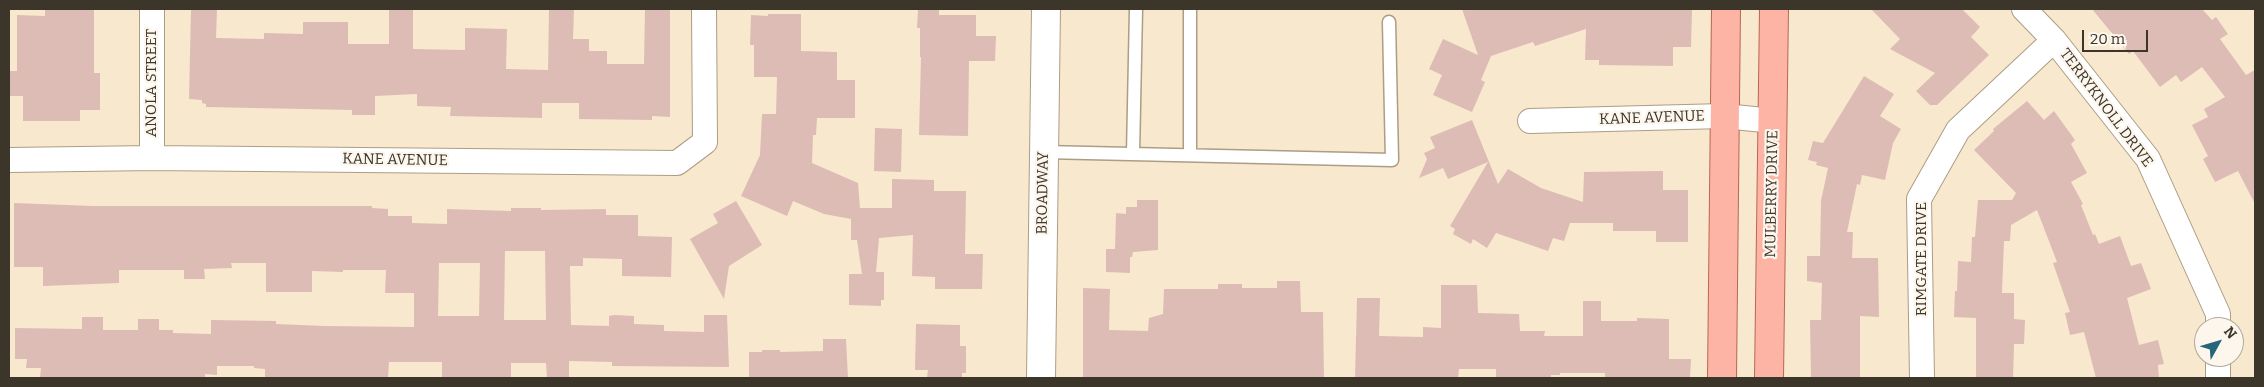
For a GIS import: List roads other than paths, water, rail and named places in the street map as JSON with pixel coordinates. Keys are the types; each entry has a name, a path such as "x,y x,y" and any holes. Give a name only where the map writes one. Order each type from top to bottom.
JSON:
{"main road":[{"path":"1722,378 1726,9"},
{"name":"MULBERRY DRIVE","path":"1770,378 1774,9"}],"street":[{"name":"ANOLA STREET","path":"152,9 152,158"},
{"name":"KANE AVENUE","path":"9,160 152,158 677,163 705,142 704,9"},
{"name":"BROADWAY","path":"1041,378 1046,9"},
{"name":"TERRYKNOLL DRIVE","path":"2024,9 2054,40 2148,159 2218,317"},
{"name":"RIMGATE DRIVE","path":"1922,378 1919,199 1958,130 2054,40"},
{"name":"KANE AVENUE","path":"1530,121 1724,116 1774,121"}],"lane":[{"path":"1133,154 1136,9"},
{"path":"1190,9 1190,155"},
{"path":"1044,152 1392,160 1389,22"}]}
